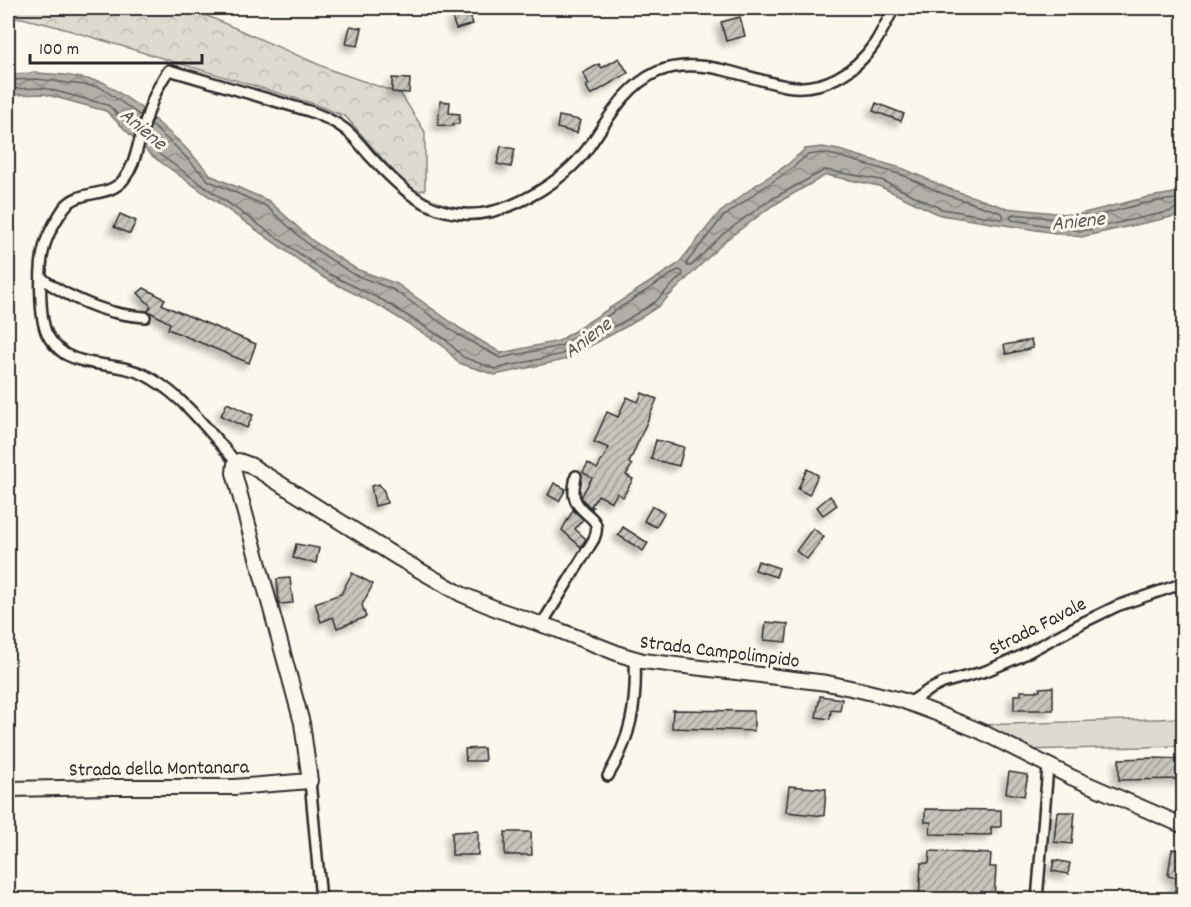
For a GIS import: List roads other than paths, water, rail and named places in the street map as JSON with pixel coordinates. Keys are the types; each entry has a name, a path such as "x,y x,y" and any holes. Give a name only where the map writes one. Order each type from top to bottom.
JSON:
{"street":[{"path":"321,900 302,723 234,473 236,462 188,408 153,379 126,368 76,358 57,348 48,336 43,319 42,258 46,242 66,206 77,198 108,190 119,184 130,169 153,101 169,70 327,118 353,136 384,170 421,202 438,210 470,215 507,207 541,189 566,171 587,148 624,96 651,75 673,67 699,66 721,69 786,86 804,87 823,84 845,74 865,56 877,41 894,8"},
{"path":"41,277 61,291 103,309 145,317"},
{"name":"Strada Campolimpido","path":"236,462 242,461 250,465 400,559 479,602 635,660 827,683 909,703 980,731 1048,767 1184,826"},
{"path":"542,624 597,532 595,522 575,500 576,476"},
{"name":"Strada Favale","path":"909,703 937,686 986,671 1019,657 1117,606 1184,583"},
{"path":"608,776 623,750 630,726 635,695 635,660"},
{"path":"1037,900 1048,767"},
{"name":"Strada della Montanara","path":"8,789 225,788 310,781"}],"water":[{"name":"Aniene","path":"8,74 65,75 103,82 140,107 180,142 212,176 269,201 313,241 356,269 397,284 461,329 501,353 559,341 678,264 718,214 787,165 805,149 822,147 839,150 904,169 947,188 1006,208 1076,215 1174,193 1183,177 1183,209 1176,216 1081,237 940,215 879,186 826,175 772,206 726,240 659,306 631,324 564,360 495,375 459,363 442,345 381,307 324,278 152,156 106,111 44,94 8,95"}]}
